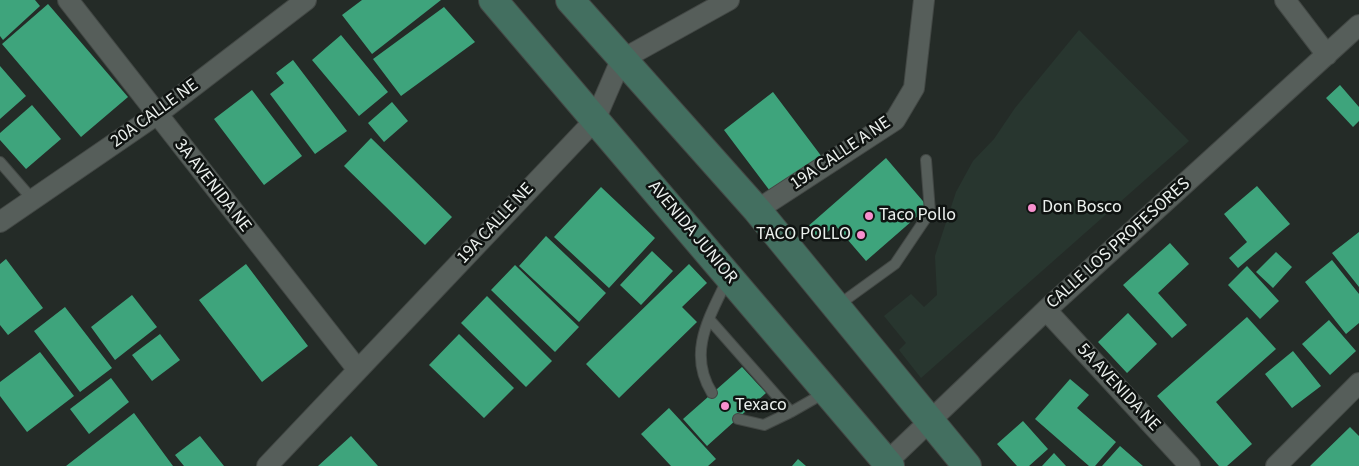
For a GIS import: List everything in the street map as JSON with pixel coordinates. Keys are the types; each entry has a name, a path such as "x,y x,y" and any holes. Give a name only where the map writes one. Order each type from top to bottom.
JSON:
{"main road":[{"name":"AVENIDA JUNIOR","path":"493,0 887,465"},
{"path":"570,0 757,210 967,466"}],"street":[{"name":"3A AVENIDA NE","path":"68,0 156,115 358,370"},
{"name":"20A CALLE NE","path":"0,222 156,115 306,0"},
{"path":"622,60 729,0"},
{"name":"19A CALLE A NE","path":"757,210 895,120 914,88 924,0"},
{"path":"1285,0 1327,55"},
{"name":"CALLE LOS PROFESORES","path":"887,465 1046,310 1359,25"},
{"name":"19A CALLE NE","path":"267,466 595,120 622,60"},
{"name":"5A AVENIDA NE","path":"1046,310 1190,466"},
{"path":"1276,466 1359,383"}],"lane":[{"path":"836,307 895,264 930,212 926,160"},
{"path":"0,162 33,200"},
{"path":"712,393 702,378 700,356 709,319 729,277"},
{"path":"709,319 791,412"},
{"path":"738,419 764,424 791,412 826,391"}],"shaded area":[{"name":"Don Bosco","path":"1079,30 1189,141 921,378 899,350 906,343 884,316 911,294 924,307 937,295 935,256 956,192 973,161 994,139 1015,108"}],"building":[{"path":"0,0 35,0 40,6 3,40 0,36"},
{"path":"362,0 441,0 372,54 342,15"},
{"path":"48,4 128,97 81,137 2,44"},
{"path":"444,7 475,42 401,96 373,59"},
{"path":"341,35 388,92 359,116 312,60"},
{"path":"293,60 347,131 315,154 270,94 284,83 276,73"},
{"path":"0,66 26,96 0,119"},
{"path":"1340,85 1359,107 1359,121 1353,127 1326,98"},
{"path":"252,90 302,156 264,185 214,119"},
{"path":"773,92 822,157 773,195 724,130"},
{"path":"392,102 408,121 384,142 368,123"},
{"path":"32,105 61,139 26,169 0,140 0,133"},
{"path":"371,138 452,217 425,245 344,166"},
{"name":"Taco Pollo","path":"886,158 928,207 866,261 835,225 818,241 806,228"},
{"path":"1257,186 1290,224 1238,268 1229,258 1247,242 1224,214"},
{"path":"601,187 655,238 609,288 554,237"},
{"path":"1359,232 1359,287 1332,253"},
{"path":"546,236 606,293 579,322 519,266"},
{"path":"1170,243 1189,264 1158,293 1187,325 1172,338 1123,285"},
{"path":"652,251 673,271 641,305 620,285"},
{"path":"1276,252 1292,267 1273,288 1256,272"},
{"path":"6,259 43,308 8,335 0,325 0,264"},
{"path":"1332,260 1359,294 1359,323 1346,334 1305,282"},
{"path":"246,264 308,346 262,382 199,300"},
{"path":"689,264 707,283 682,307 697,322 619,398 586,364"},
{"path":"515,265 579,327 555,352 491,290"},
{"path":"1247,266 1279,301 1260,319 1228,285"},
{"path":"132,295 157,327 115,360 91,327"},
{"path":"487,296 552,361 526,387 461,323"},
{"path":"65,307 112,368 80,392 34,331"},
{"path":"1128,313 1157,344 1127,373 1098,342"},
{"path":"1247,317 1276,349 1216,402 1252,444 1227,466 1219,466 1157,396"},
{"path":"1329,320 1356,351 1330,375 1302,344"},
{"path":"160,334 180,360 152,381 132,355"},
{"path":"459,334 514,388 484,418 429,365"},
{"path":"1293,351 1321,386 1292,408 1265,374"},
{"path":"40,352 74,396 27,432 0,396 0,382"},
{"name":"Texaco","path":"742,367 766,393 707,446 683,419"},
{"path":"111,378 129,402 89,434 70,409"},
{"path":"1070,379 1089,395 1077,408 1116,442 1095,466 1089,466 1035,419"},
{"path":"669,408 716,459 708,466 671,466 641,434"},
{"path":"134,413 173,466 66,466"},
{"path":"1023,421 1048,449 1029,466 1017,466 997,444"},
{"path":"1350,427 1359,436 1359,466 1310,466"},
{"path":"200,436 224,466 184,466 175,455"},
{"path":"351,436 378,466 318,466"},
{"path":"1120,446 1143,466 1102,466"},
{"path":"1054,453 1066,466 1042,466"},
{"path":"798,459 806,466 792,466"}],"place":[{"name":"Don Bosco","path":"1032,208"},
{"name":"Taco Pollo","path":"869,216"},
{"name":"TACO POLLO","path":"861,235"},
{"name":"Texaco","path":"725,406"}]}
